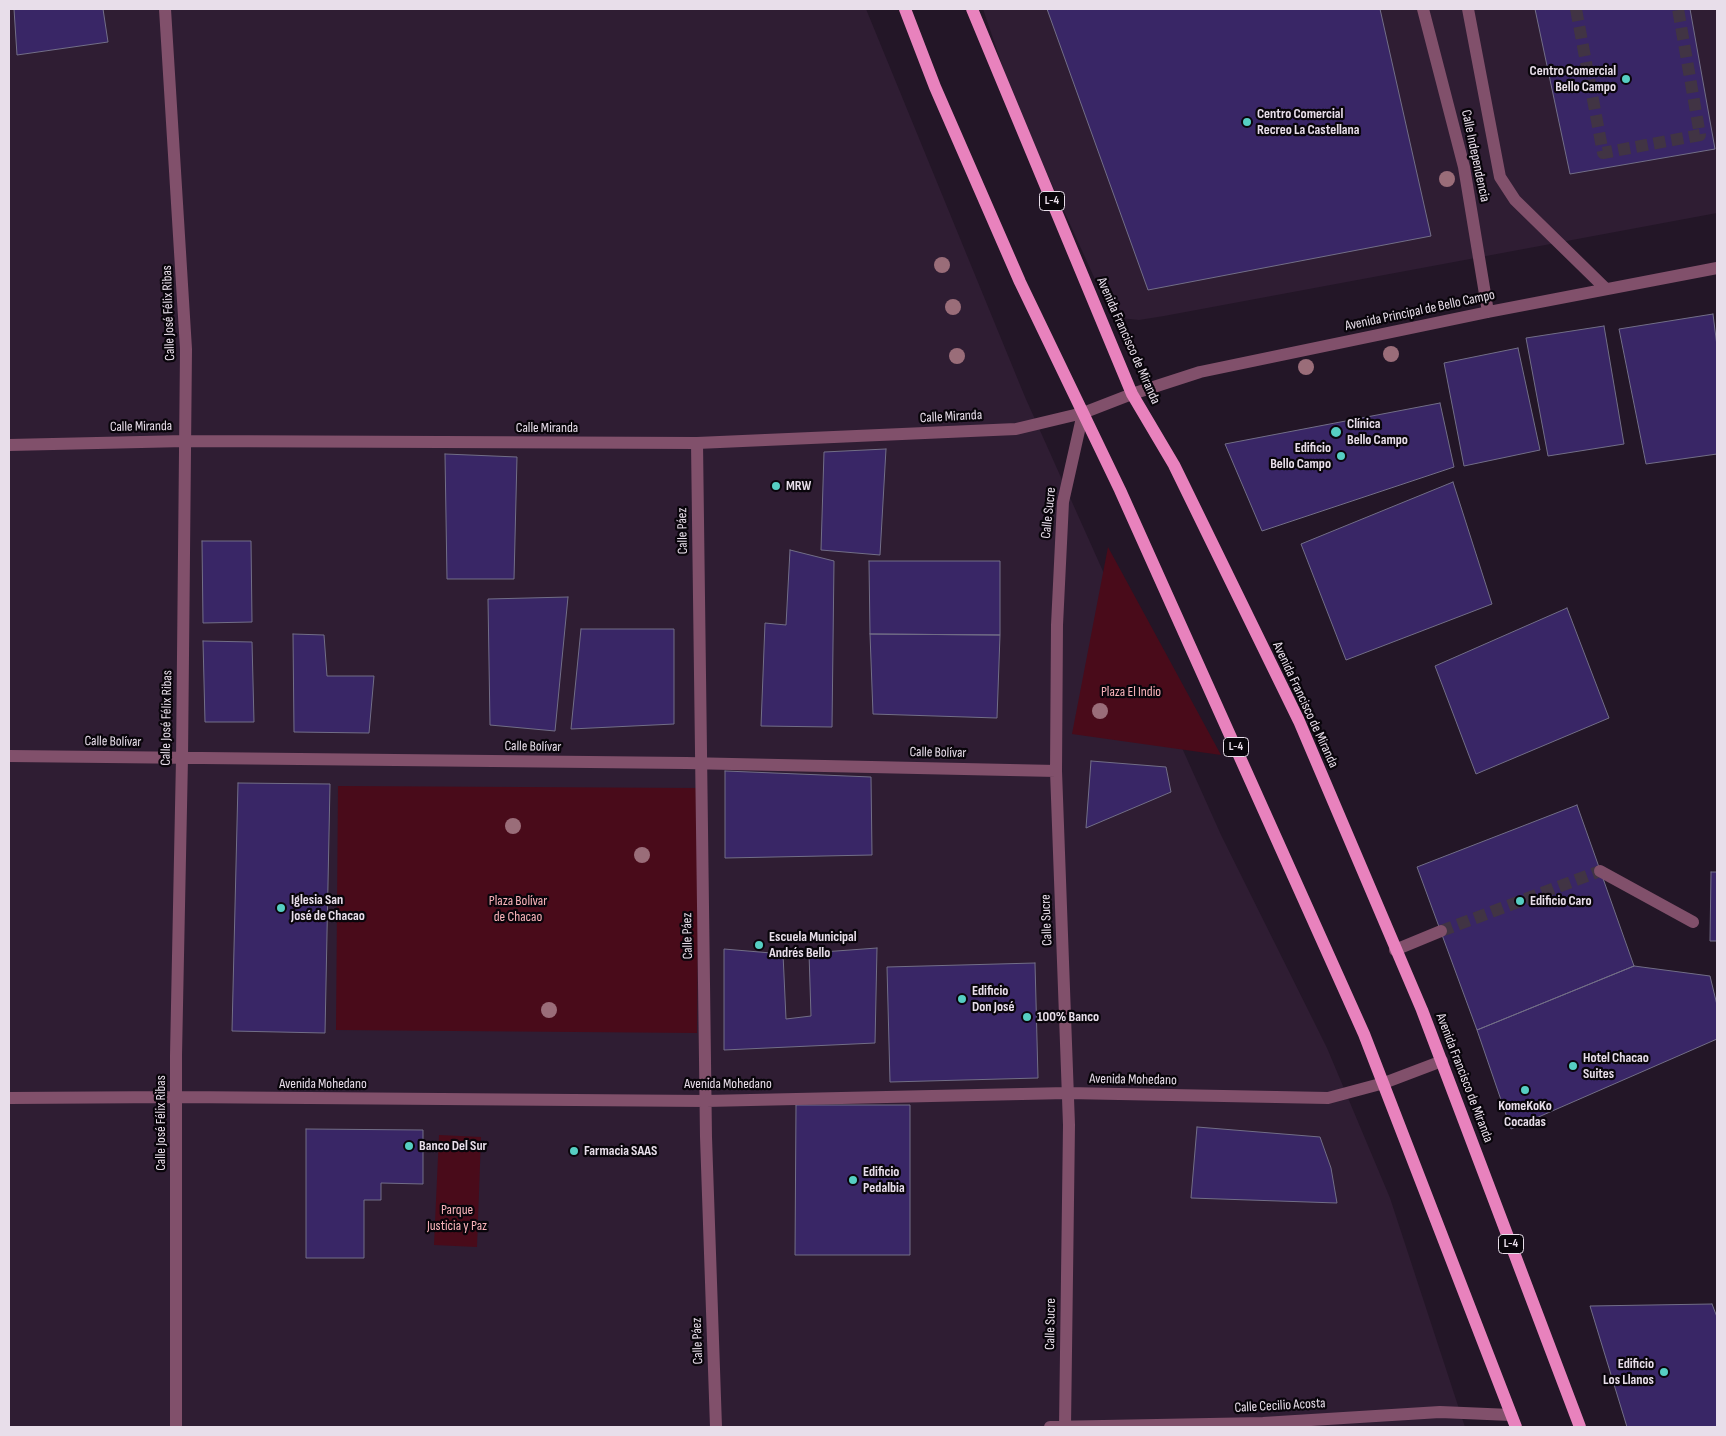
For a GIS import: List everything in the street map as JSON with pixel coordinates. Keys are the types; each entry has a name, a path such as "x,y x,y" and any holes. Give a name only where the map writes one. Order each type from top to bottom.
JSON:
{"main road":[{"name":"L-4","path":"905,9 935,88 1020,282 1120,490 1364,1034 1514,1421"},
{"name":"Avenida Francisco de Miranda","path":"972,9 1132,394 1174,465 1299,722 1422,1010 1580,1427"}],"street":[{"name":"Calle José Félix Ribas","path":"165,9 186,349 176,1098 176,1427"},
{"name":"Calle Independencia","path":"1423,9 1464,167 1488,312"},
{"path":"1468,9 1500,178 1515,200 1606,289"},
{"name":"Avenida Principal de Bello Campo","path":"1082,413 1132,394 1200,372 1488,312 1717,268"},
{"name":"Calle Miranda","path":"9,445 185,440 697,444 1016,430 1082,413"},
{"name":"Calle Sucre","path":"1065,1427 1069,1125 1056,771 1057,625 1063,502 1082,413"},
{"name":"Calle Páez","path":"697,444 706,1101 716,1427"},
{"name":"Calle Bolívar","path":"9,756 700,763 1056,771"},
{"path":"1600,871 1693,922"},
{"path":"1395,950 1441,931"},
{"name":"Avenida Mohedano","path":"9,1098 706,1101 1067,1093 1328,1098 1384,1083 1442,1061"},
{"name":"Calle Cecilio Acosta","path":"1050,1427 1263,1423 1440,1412 1514,1421"}],"shaded area":[{"path":"9,9 866,9 1025,397 1221,835 1327,1048 1390,1198 1465,1427 9,1427"},
{"path":"983,9 1717,9 1717,213 1164,316 1139,320 1121,318 1108,308 1015,103"}],"green space":[{"name":"Plaza El Indio","path":"1108,547 1221,755 1072,734"},
{"name":"Plaza Bolívar de Chacao","path":"338,786 699,788 697,1033 336,1030"},
{"name":"Parque Justicia y Paz","path":"439,1135 481,1137 477,1247 434,1245"}],"building":[{"path":"14,9 103,9 108,42 17,55"},
{"name":"Centro Comercial Recreo La Castellana","path":"1047,9 1380,9 1431,236 1148,290"},
{"name":"Centro Comercial Bello Campo","path":"1535,9 1690,9 1715,149 1570,174"},
{"path":"1713,314 1717,346 1717,454 1646,464 1619,329"},
{"path":"1604,326 1624,444 1548,456 1526,338"},
{"path":"1518,348 1540,450 1464,466 1444,363"},
{"name":"Edificio Bello Campo","path":"1440,403 1454,467 1262,531 1225,444"},
{"path":"886,449 880,555 821,550 824,452"},
{"path":"445,454 517,457 514,579 447,579"},
{"path":"1453,482 1492,604 1346,660 1301,544"},
{"path":"202,541 251,541 252,622 203,623"},
{"path":"790,550 834,561 832,727 761,726 765,623 786,625"},
{"path":"869,561 1000,561 1000,635 870,634"},
{"path":"568,597 555,731 490,725 488,599"},
{"path":"1567,608 1609,718 1476,774 1435,666"},
{"path":"581,629 674,629 674,724 571,729"},
{"path":"293,634 324,635 327,676 374,676 369,733 294,732"},
{"path":"870,634 1000,635 997,718 873,714"},
{"path":"203,641 252,642 254,722 205,722"},
{"path":"1091,761 1166,767 1171,792 1086,828"},
{"path":"725,771 871,777 872,855 725,858"},
{"name":"Iglesia San José de Chacao","path":"238,783 330,784 325,1033 232,1031"},
{"name":"Edificio Caro","path":"1577,805 1634,966 1477,1030 1417,867"},
{"path":"1711,872 1717,872 1717,941 1710,941"},
{"path":"877,948 875,1043 724,1050 724,949 783,954 786,1019 811,1016 809,953"},
{"name":"Edificio Don José","path":"1035,963 1038,1078 890,1082 887,967"},
{"name":"Hotel Chacao Suites","path":"1634,966 1710,976 1717,1005 1717,1039 1511,1129 1477,1030"},
{"name":"Edificio Pedalbia","path":"796,1105 910,1105 910,1255 795,1255"},
{"path":"1197,1127 1320,1137 1331,1168 1337,1203 1191,1198"},
{"path":"306,1129 423,1130 423,1184 381,1183 381,1200 364,1200 364,1258 306,1258"},
{"name":"Edificio Los Llanos","path":"1712,1304 1717,1317 1717,1427 1627,1427 1590,1306"}],"tunnel":[{"path":"1576,9 1603,153 1700,135 1678,9"},
{"path":"1441,931 1600,871"}],"place":[{"name":"Centro Comercial Bello Campo","path":"1626,79"},
{"name":"Centro Comercial Recreo La Castellana","path":"1247,122"},
{"name":"Clínica Bello Campo","path":"1336,432"},
{"name":"Edificio Bello Campo","path":"1341,456"},
{"name":"MRW","path":"776,486"},
{"name":"Edificio Caro","path":"1520,901"},
{"name":"Iglesia San José de Chacao","path":"281,908"},
{"name":"Escuela Municipal Andrés Bello","path":"759,945"},
{"name":"Edificio Don José","path":"962,999"},
{"name":"100% Banco","path":"1027,1017"},
{"name":"Hotel Chacao Suites","path":"1573,1066"},
{"name":"KomeKoKo Cocadas","path":"1525,1090"},
{"name":"Banco Del Sur","path":"409,1146"},
{"name":"Farmacia SAAS","path":"574,1151"},
{"name":"Edificio Pedalbia","path":"853,1180"},
{"name":"Edificio Los Llanos","path":"1664,1372"}]}
